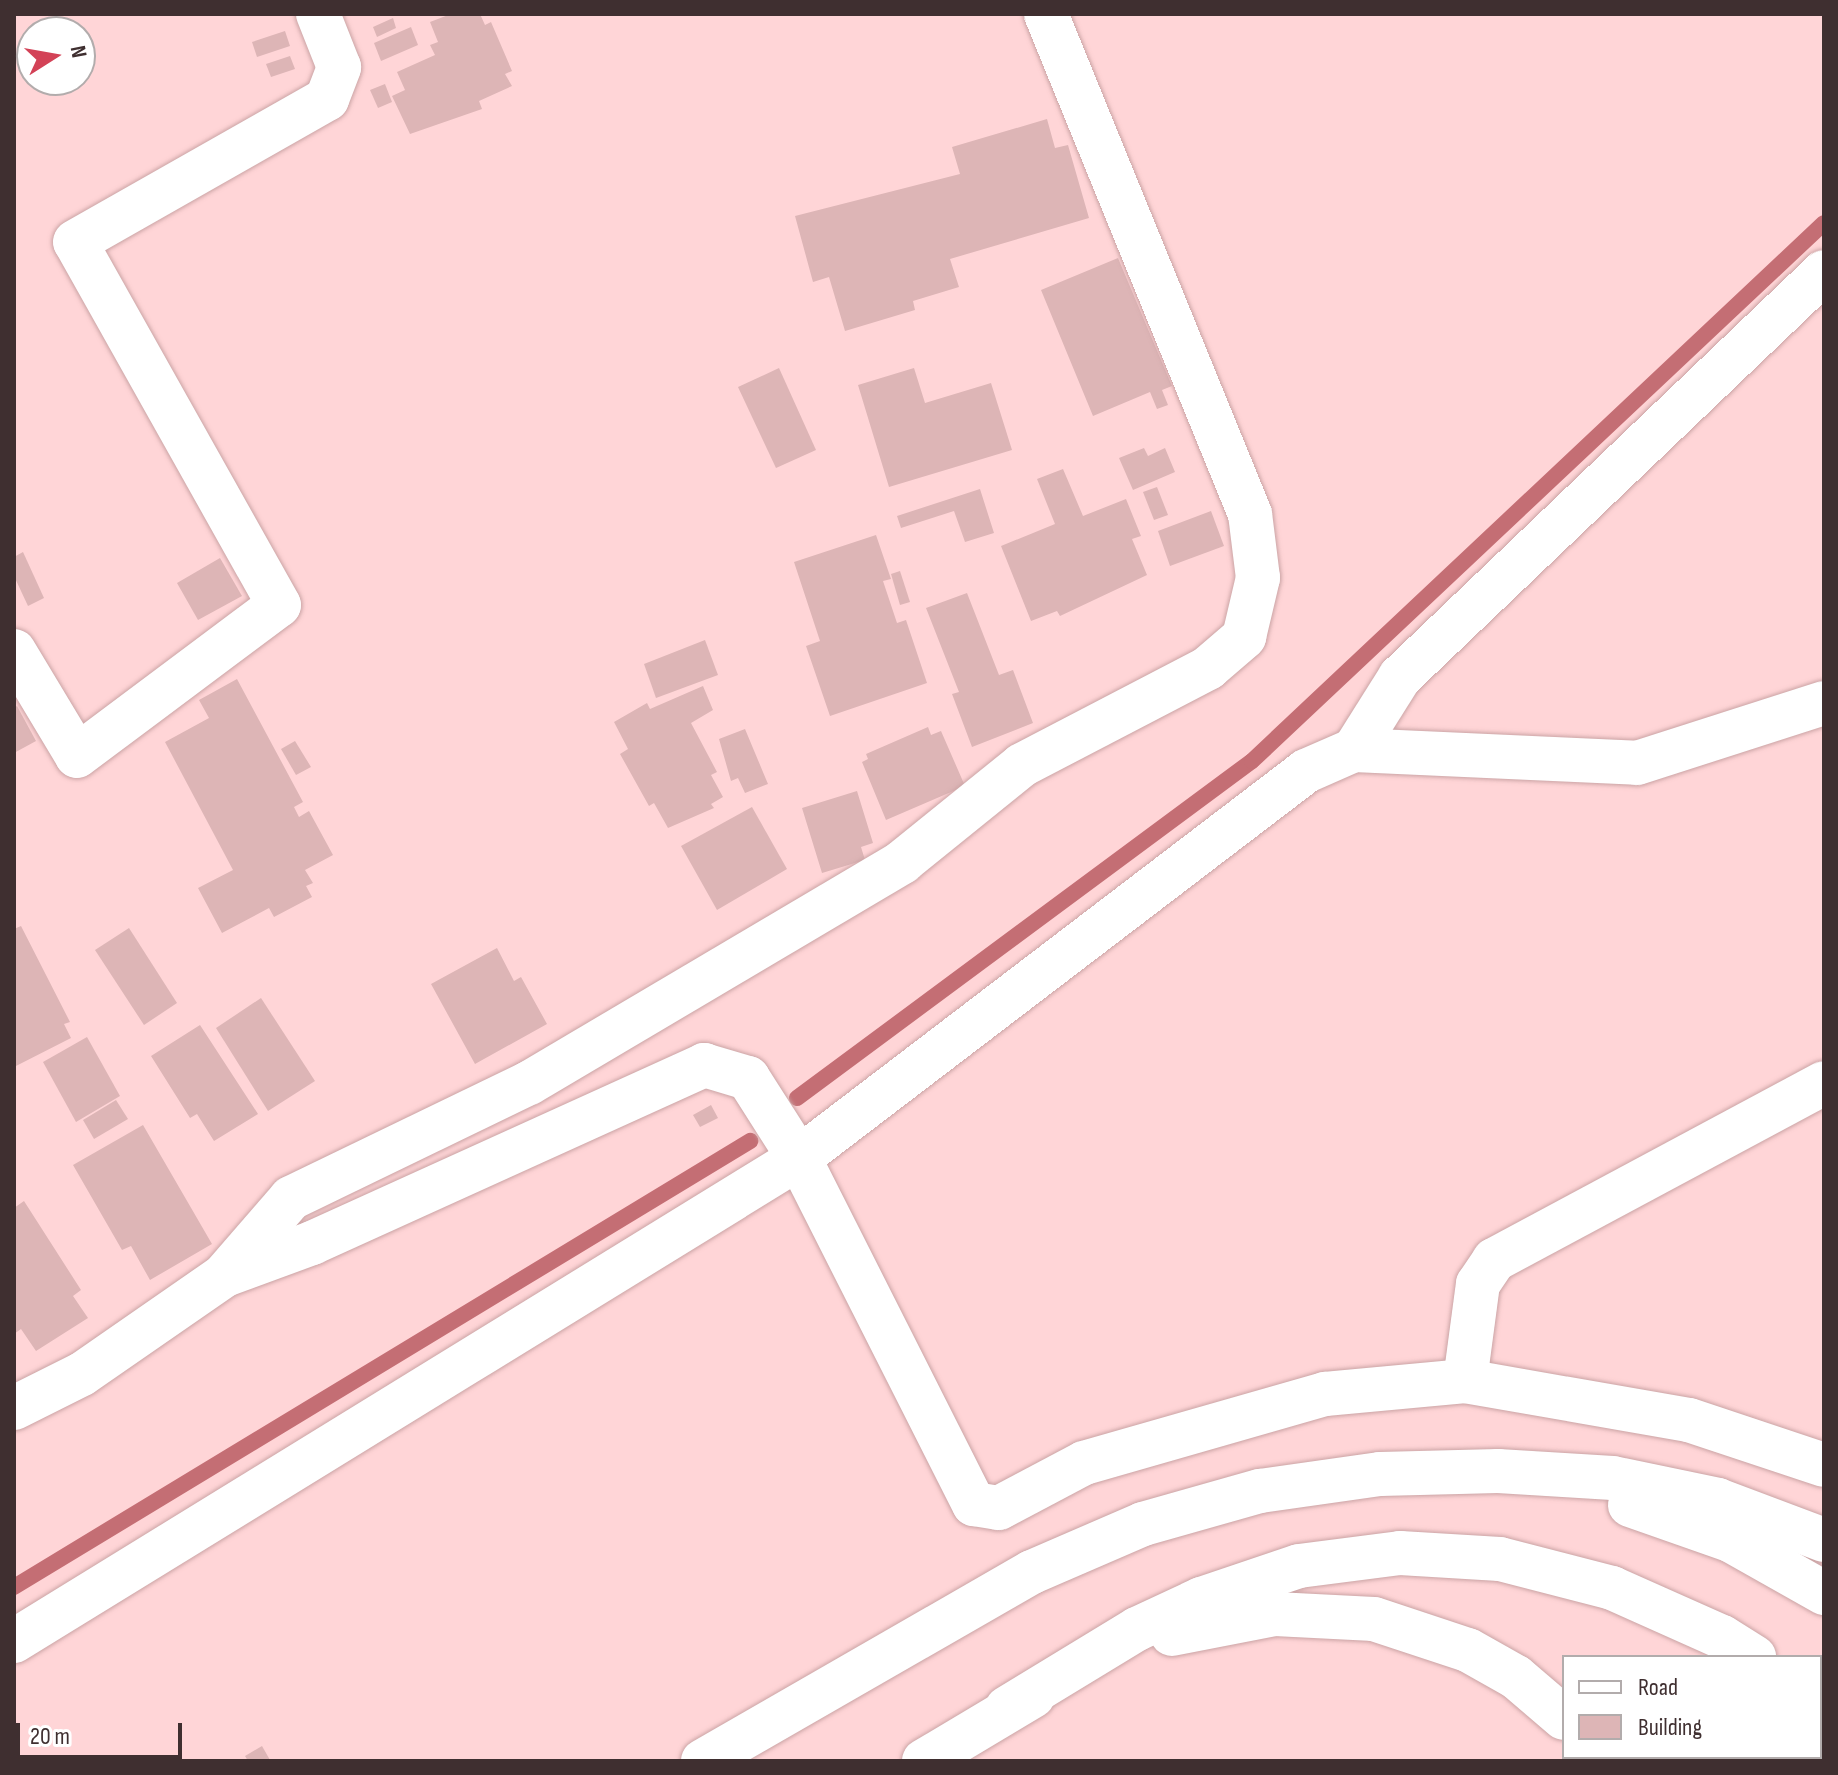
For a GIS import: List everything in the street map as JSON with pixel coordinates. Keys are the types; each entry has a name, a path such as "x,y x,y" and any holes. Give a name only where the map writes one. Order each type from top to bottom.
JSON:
{"main road":[{"path":"14,651 77,756 279,605 75,242 327,99 339,67 318,14"},
{"path":"225,1275 291,1198 529,1083 902,862 1022,765 1208,668 1244,637 1258,578 1250,514 1046,14"},
{"path":"1354,750 1400,677 1824,272"},
{"path":"14,1641 799,1158 1306,771 1354,750 1637,763 1824,703"},
{"path":"14,1408 82,1374 225,1275 312,1243 704,1065 748,1078 799,1158 974,1504 999,1508 1084,1463 1325,1394 1465,1381 1689,1420 1824,1465"},
{"path":"1465,1381 1478,1284 1494,1260 1824,1083"},
{"path":"1439,1473 1556,1486 1636,1507 1732,1541 1824,1593"},
{"path":"703,1761 969,1604 1086,1548 1201,1505 1323,1480 1439,1473 1613,1478 1718,1500 1824,1540"},
{"path":"924,1761 1137,1629 1201,1599 1299,1566 1400,1553 1500,1559 1612,1588 1722,1637 1751,1655"},
{"path":"1007,1708 1172,1634 1275,1614 1329,1614 1374,1619 1468,1650 1516,1677 1562,1716"}],"building":[{"path":"451,14 480,14 485,25 491,22 512,71 505,74 512,86 479,101 482,109 410,134 392,96 405,90 397,72 435,55 430,45 438,42 430,22"},
{"path":"393,18 396,28 377,37 373,27"},
{"path":"411,27 418,45 381,61 374,43"},
{"path":"285,31 290,46 257,57 252,42"},
{"path":"290,56 295,69 271,77 266,64"},
{"path":"385,84 392,102 378,108 370,90"},
{"path":"1047,119 1055,148 1068,145 1089,218 950,259 959,287 913,301 915,310 845,331 829,277 813,282 795,216 960,174 952,147"},
{"path":"1118,258 1172,386 1162,390 1168,405 1157,409 1150,392 1093,416 1041,290"},
{"path":"779,368 816,450 776,468 738,387"},
{"path":"914,368 925,403 991,383 1012,450 889,487 858,385"},
{"path":"1144,448 1148,456 1165,448 1175,472 1133,490 1119,458"},
{"path":"1063,469 1083,516 1126,499 1141,536 1132,539 1147,575 1060,616 1057,611 1031,621 1001,546 1055,524 1037,479"},
{"path":"1157,487 1168,515 1154,520 1143,492"},
{"path":"980,489 994,533 965,542 954,511 901,528 897,516"},
{"path":"1211,511 1224,546 1170,566 1158,531"},
{"path":"876,535 891,579 883,581 897,623 906,620 927,683 830,716 806,646 820,641 794,562"},
{"path":"23,552 44,598 28,606 14,576 14,557"},
{"path":"220,558 242,596 198,620 177,583"},
{"path":"900,571 910,602 900,605 891,574"},
{"path":"967,593 999,675 1013,670 1033,723 972,747 952,694 959,692 926,608"},
{"path":"705,640 718,675 656,698 644,664"},
{"path":"237,679 303,802 294,807 299,817 309,811 333,855 305,870 313,883 306,886 312,897 274,917 269,908 222,933 198,888 233,870 165,742 209,718 199,700"},
{"path":"703,686 713,710 691,723 717,772 711,775 723,797 711,804 714,808 668,828 654,803 649,806 620,754 628,749 614,722 647,703 650,709"},
{"path":"17,706 36,741 14,753 14,708"},
{"path":"928,727 931,735 941,731 965,786 886,820 862,762 868,759 866,754"},
{"path":"745,729 768,784 745,793 738,778 731,781 719,739"},
{"path":"295,741 311,767 296,775 281,749"},
{"path":"857,791 873,843 861,847 865,860 822,873 802,808"},
{"path":"752,807 787,869 717,910 681,846"},
{"path":"21,926 70,1022 64,1024 71,1038 14,1067 14,929"},
{"path":"129,928 177,1003 144,1025 95,950"},
{"path":"497,948 514,981 521,977 547,1024 475,1064 431,984"},
{"path":"261,998 315,1081 268,1111 216,1028"},
{"path":"200,1025 258,1114 214,1141 197,1114 190,1118 151,1056"},
{"path":"87,1037 120,1096 76,1122 43,1062"},
{"path":"116,1100 128,1119 94,1139 83,1120"},
{"path":"711,1105 718,1118 700,1127 693,1115"},
{"path":"143,1125 212,1244 150,1280 131,1246 122,1250 73,1165"},
{"path":"24,1201 81,1290 73,1296 88,1318 36,1351 21,1329 14,1334 14,1208"},
{"path":"262,1746 270,1760 248,1761 245,1756"}],"waterway":[{"path":"797,1098 1252,761 1824,223"},
{"path":"14,1587 750,1141"}]}
